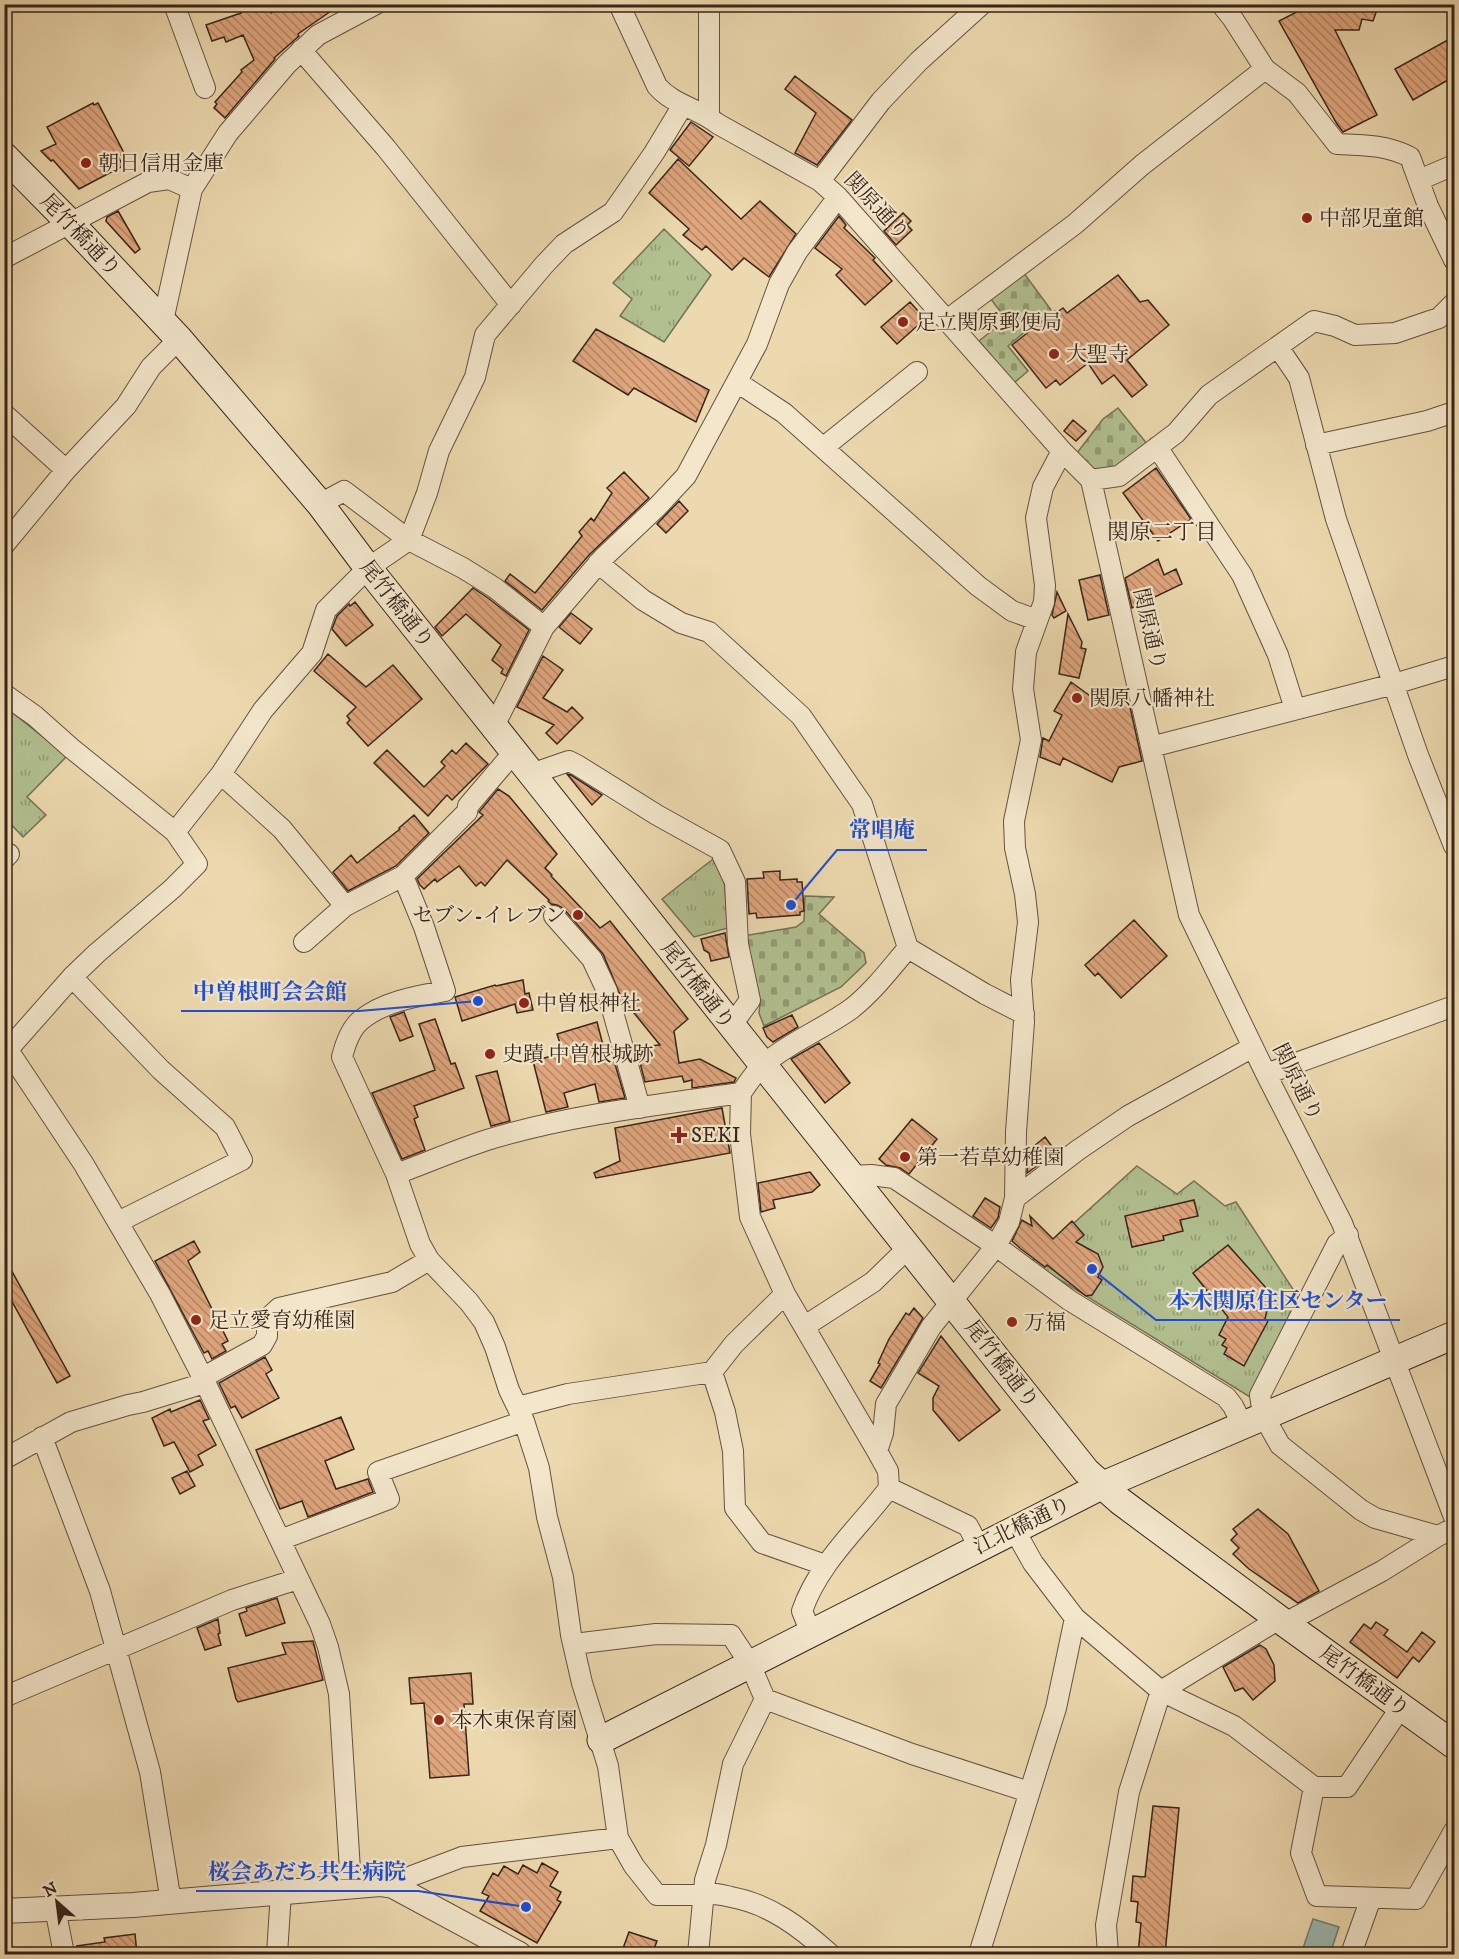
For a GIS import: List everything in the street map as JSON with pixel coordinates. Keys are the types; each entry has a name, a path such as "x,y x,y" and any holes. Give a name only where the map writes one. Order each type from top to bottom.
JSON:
{"main road":[{"name":"尾竹橋通り","path":"4,156 171,330 320,504 368,568 762,1066 1086,1471 1101,1486 1282,1621 1455,1745"},
{"name":"江北橋通り","path":"601,1740 1101,1486 1455,1335"}],"street":[{"path":"174,4 205,88"},
{"path":"4,545 66,470 126,405 151,367 171,330 192,189 228,133 287,63 318,35 376,4"},
{"name":"関原通り","path":"619,4 657,86 664,94 709,117 717,124 820,181 838,197 1062,451 1091,480 1189,915 1348,1235 1455,1517"},
{"path":"709,4 709,117"},
{"path":"820,181 881,102 919,61 982,4"},
{"path":"1221,4 1265,69 1297,93 1337,144 1372,145 1396,150 1410,157 1428,206 1455,260"},
{"path":"301,51 386,148 511,305"},
{"path":"947,320 1075,224 1142,165 1265,69"},
{"path":"175,832 221,774 263,710 312,653 327,610 368,568 409,540 427,493 439,452 475,377 485,335 564,244 613,212 654,153 683,105"},
{"path":"1419,180 1455,165"},
{"path":"4,258 148,182 169,179 192,189"},
{"path":"494,726 544,627 598,563 686,476 757,344 778,284 797,252 838,197"},
{"path":"1091,480 1119,476 1176,433 1209,395 1314,321 1335,326 1355,335 1395,333 1439,318 1455,303"},
{"path":"1278,347 1299,378 1336,519 1418,754 1455,846"},
{"path":"824,447 917,372"},
{"path":"737,382 784,412 978,586 1002,604 1037,620"},
{"path":"1316,445 1427,421 1455,412"},
{"path":"4,414 66,470"},
{"path":"1156,447 1242,575 1278,655 1295,708"},
{"path":"878,1450 884,1433 886,1404 931,1327 996,1246 1008,1222 1016,1198 1016,1132 1023,1014 1021,980 1028,922 1025,894 1015,848 1014,821 1031,740 1023,689 1026,652 1044,602 1045,585 1036,518 1043,487 1062,451"},
{"path":"320,504 344,492 409,540 463,568 495,588 544,627"},
{"path":"598,563 653,606 681,623 710,632 801,716 862,804 908,948 1023,1014"},
{"path":"1151,747 1455,666"},
{"path":"4,694 35,716 175,832 197,864 172,890 97,952 6,1049 82,1163 160,1294 204,1380 320,1624 339,1694 351,1886"},
{"path":"304,942 345,906 403,876 467,812 468,806 514,752"},
{"path":"531,774 569,761 657,815 720,850 735,882 738,944 750,999 731,1026"},
{"path":"221,774 282,829 345,906"},
{"path":"403,876 424,927 445,991 406,999 378,1010 360,1021 345,1043 342,1057 396,1174 416,1233 429,1260 469,1302 484,1322 495,1347 508,1390 521,1414 539,1468 549,1526 563,1577 582,1683 608,1766 618,1838 634,1866 657,1895 711,1893 748,1900 782,1916 811,1936 830,1954"},
{"path":"554,916 592,959 607,991 640,1108"},
{"path":"811,1633 802,1611 808,1593 825,1565 889,1488 888,1471 878,1450 784,1294 750,1217 740,1134 741,1092 762,1066 780,1052 853,1008 873,990 908,948"},
{"path":"72,977 161,1070 225,1127 242,1160 118,1222"},
{"path":"1266,1074 1455,1006"},
{"path":"1016,1198 1078,1150 1128,1116 1253,1047"},
{"path":"396,1174 487,1140 552,1124 741,1092"},
{"path":"851,1176 871,1175 894,1178 996,1246 1069,1300 1226,1396 1233,1406 1361,1510 1375,1518 1446,1532"},
{"path":"1252,1420 1260,1395 1337,1244 1348,1235"},
{"path":"805,1326 873,1281 908,1248"},
{"path":"4,1459 71,1422 198,1385 211,1373 262,1345 267,1336 267,1319 279,1308 393,1282 429,1260"},
{"path":"280,1540 389,1499 378,1472 568,1394 712,1372 734,1344 784,1294"},
{"path":"712,1372 725,1413 733,1451 735,1508 762,1543 825,1565"},
{"path":"42,1437 100,1592 150,1772 171,1902"},
{"path":"889,1488 968,1526 978,1547"},
{"path":"1014,1529 1033,1563 1075,1618 1161,1691 1234,1726 1314,1787 1347,1787 1401,1707"},
{"path":"1108,1954 1106,1924 1129,1792 1161,1691 1282,1621 1382,1571 1446,1532"},
{"path":"4,1697 232,1600 298,1579"},
{"path":"979,1954 1056,1708 1075,1618"},
{"path":"574,1644 656,1634 731,1635 750,1664 765,1699 912,1754 1029,1792"},
{"path":"698,1954 705,1880 716,1845 733,1764 765,1699"},
{"path":"1314,1787 1301,1853 1317,1896 1416,1899 1455,1831"},
{"path":"393,1886 409,1876 462,1857 618,1838"},
{"path":"4,1911 133,1905 380,1884 393,1886 519,1954"},
{"path":"277,1954 281,1892"},
{"path":"1351,1954 1371,1898"},
{"path":"55,1908 64,1954"}],"green space":[{"path":"664,229 711,275 664,342 620,316 632,299 613,283"},
{"path":"1023,272 1051,310 1008,346 1028,371 1014,383 979,341 1006,319 990,298"},
{"path":"1118,408 1148,445 1117,468 1093,470 1077,453 1103,419"},
{"path":"4,706 67,756 27,797 46,815 23,837 5,818"},
{"path":"713,859 724,878 728,928 694,937 662,899"},
{"path":"805,896 834,897 819,914 864,953 866,963 841,987 764,1026 759,1013 760,1004 743,936 796,927 804,921"},
{"path":"1137,1166 1177,1194 1194,1181 1225,1206 1236,1202 1300,1300 1250,1397 1031,1262"}],"water":[{"path":"1313,1919 1339,1927 1330,1954 1301,1954"}],"building":[{"path":"236,4 266,4 271,13 284,4 341,4 298,34 299,36 274,58 225,118 214,108 217,104 215,102 242,72 241,70 254,60 243,35 226,42 224,37 212,41 206,25 241,13"},
{"path":"1312,4 1379,4 1373,21 1362,19 1359,30 1335,30 1377,115 1343,132 1279,21"},
{"path":"1455,36 1455,76 1413,100 1395,69"},
{"path":"795,76 852,120 817,165 795,153 816,113 785,89"},
{"path":"93,103 94,105 98,103 124,153 118,156 123,166 79,189 53,160 51,161 41,151 56,144 47,127"},
{"path":"691,122 713,137 689,166 670,150"},
{"path":"678,159 741,219 760,201 796,234 769,277 744,258 732,270 706,246 702,250 683,235 689,229 649,193"},
{"path":"118,211 140,249 135,253 106,221 107,217"},
{"path":"903,213 911,221 907,225 912,230 896,245 884,231"},
{"path":"839,216 846,225 844,228 875,258 873,260 892,281 865,305 836,275 842,269 815,248"},
{"path":"1118,275 1140,302 1148,300 1169,325 1127,360 1147,385 1132,397 1114,375 1102,384 1088,363 1060,385 1056,380 1046,388 1012,345 1055,311 1056,313 1063,308 1067,313"},
{"path":"910,302 925,319 897,344 881,327"},
{"path":"596,329 709,390 696,422 634,388 628,395 573,361"},
{"path":"1073,420 1086,431 1076,441 1064,431"},
{"path":"1156,468 1191,519 1158,541 1123,493"},
{"path":"624,472 649,498 589,555 542,610 505,581 510,574 535,593 582,536 579,532 591,518 594,521 612,493 607,488"},
{"path":"679,501 688,511 666,533 657,524"},
{"path":"1158,559 1164,575 1176,569 1182,584 1132,608 1125,578"},
{"path":"1100,575 1109,615 1088,620 1079,580"},
{"path":"473,588 529,630 506,676 501,673 503,669 492,660 501,645 466,614 442,636 435,627"},
{"path":"1057,592 1066,611 1054,618 1052,615"},
{"path":"355,602 373,625 346,646 332,629 337,616 349,604 350,606"},
{"path":"571,613 592,629 580,644 559,627"},
{"path":"1068,614 1082,642 1081,648 1086,649 1079,678 1059,674"},
{"path":"328,654 366,687 393,665 422,699 368,746 347,723 350,720 347,716 356,707 314,671"},
{"path":"543,656 563,670 543,698 567,712 572,707 583,718 557,744 546,733 554,725 517,707"},
{"path":"1071,682 1100,703 1126,689 1142,761 1119,767 1112,782 1063,758 1060,765 1040,757 1043,738 1049,741 1062,715 1054,711"},
{"path":"466,743 488,764 452,800 447,795 428,816 374,763 387,750 424,787 445,766 441,762 452,750 456,754"},
{"path":"567,774 571,775 602,795 592,805"},
{"path":"498,789 509,796 557,854 545,868 551,876 600,928 610,921 688,1019 674,1031 679,1063 700,1059 736,1078 734,1082 692,1088 692,1080 684,1082 682,1076 645,1082 638,1055 651,1053 650,1046 660,1045 621,997 603,954 563,908 551,904 507,860 485,886 481,882 476,886 459,866 437,882 435,879 424,889 420,885 417,879 483,815 479,812"},
{"path":"414,815 429,833 396,866 348,891 333,872 351,855 357,863"},
{"path":"780,871 780,880 797,879 797,882 802,882 804,911 800,912 800,915 757,918 756,913 749,914 747,879 764,878 763,872"},
{"path":"1134,920 1167,956 1121,998 1098,973 1095,976 1085,965"},
{"path":"725,933 729,957 711,961 709,953 704,950 701,939"},
{"path":"523,980 525,994 529,993 533,1010 517,1013 515,1004 462,1021 455,997 495,985"},
{"path":"404,1012 413,1036 400,1041 390,1017"},
{"path":"792,1015 798,1027 773,1042 767,1037 763,1028"},
{"path":"435,1019 451,1064 455,1063 464,1088 414,1106 418,1117 414,1119 425,1150 402,1159 372,1093 435,1070 419,1024"},
{"path":"597,1022 604,1049 610,1047 625,1098 599,1102 595,1084 564,1093 568,1107 546,1112 533,1061 563,1053 557,1034"},
{"path":"819,1043 850,1083 825,1103 791,1059"},
{"path":"497,1071 510,1121 491,1126 476,1076"},
{"path":"722,1108 730,1153 596,1178 594,1173 620,1161 615,1128"},
{"path":"912,1119 937,1139 909,1174 900,1168 886,1165 879,1159"},
{"path":"1045,1137 1056,1152 1027,1173 1028,1151"},
{"path":"810,1172 820,1185 812,1192 773,1200 775,1208 761,1212 758,1183"},
{"path":"985,1198 1000,1207 998,1218 991,1228 973,1216"},
{"path":"1194,1200 1198,1216 1180,1220 1183,1231 1163,1236 1164,1240 1132,1247 1125,1216"},
{"path":"1030,1216 1053,1239 1072,1221 1084,1235 1076,1242 1098,1254 1103,1267 1098,1277 1102,1280 1092,1295 1086,1296 1012,1241 1022,1220 1032,1226"},
{"path":"194,1241 200,1252 188,1261 228,1341 222,1344 226,1351 212,1359 208,1351 204,1353 155,1261"},
{"path":"1228,1245 1267,1289 1269,1302 1265,1319 1268,1321 1244,1366 1224,1354 1227,1348 1222,1345 1226,1339 1219,1335 1228,1317 1193,1273"},
{"path":"4,1257 70,1376 57,1383 4,1287"},
{"path":"914,1308 923,1318 881,1388 870,1381 880,1364 878,1363 889,1339 906,1313 909,1315"},
{"path":"941,1336 1000,1410 959,1441 933,1410 933,1398 939,1386 918,1373"},
{"path":"265,1357 272,1370 266,1374 279,1398 242,1418 235,1406 231,1408 219,1383"},
{"path":"200,1400 209,1419 203,1421 216,1445 198,1455 203,1465 190,1472 174,1442 164,1446 152,1418 170,1409 171,1412"},
{"path":"341,1417 354,1449 325,1461 336,1489 368,1479 373,1492 308,1517 302,1501 280,1509 256,1450"},
{"path":"187,1471 195,1486 180,1494 172,1478"},
{"path":"1258,1509 1288,1534 1319,1591 1298,1603 1249,1569 1233,1554 1239,1548 1231,1540 1237,1534 1233,1529"},
{"path":"277,1598 285,1623 246,1636 239,1614 247,1611 246,1608"},
{"path":"218,1619 221,1645 205,1650 197,1628"},
{"path":"1376,1622 1388,1630 1384,1635 1407,1652 1422,1632 1435,1642 1419,1662 1413,1657 1397,1678 1350,1642 1364,1624 1371,1629"},
{"path":"313,1641 323,1680 238,1702 228,1668 286,1654 282,1643"},
{"path":"1260,1645 1266,1649 1274,1665 1275,1681 1253,1700 1243,1688 1235,1691 1223,1667"},
{"path":"471,1673 473,1704 464,1704 469,1775 430,1778 424,1703 411,1704 409,1678"},
{"path":"1153,1806 1179,1808 1165,1954 1138,1954 1141,1923 1136,1922 1138,1902 1131,1901 1133,1876 1145,1877"},
{"path":"542,1863 558,1872 550,1886 561,1892 557,1900 561,1902 537,1943 480,1911 489,1896 482,1893 493,1873 498,1876 504,1866 518,1874 523,1865 537,1873"},
{"path":"629,1932 657,1941 652,1954 621,1954"},
{"path":"135,1934 137,1954 78,1954 77,1946 105,1942 104,1938"}],"place":[{"name":"朝日信用金庫","path":"86,163"},
{"name":"中部児童館","path":"1307,218"},
{"name":"足立関原郵便局","path":"903,322"},
{"name":"大聖寺","path":"1054,354"},
{"name":"関原八幡神社","path":"1077,698"},
{"name":"常唱庵","path":"791,905"},
{"name":"セブン-イレブン","path":"578,915"},
{"name":"中曽根町会会館","path":"478,1001"},
{"name":"中曽根神社","path":"524,1003"},
{"name":"史蹟 中曽根城跡","path":"490,1054"},
{"name":"SEKI","path":"679,1135"},
{"name":"第一若草幼稚園","path":"905,1157"},
{"name":"本木関原住区センター","path":"1092,1269"},
{"name":"足立愛育幼稚園","path":"196,1320"},
{"name":"万福","path":"1012,1322"},
{"name":"本木東保育園","path":"439,1720"},
{"name":"桜会あだち共生病院","path":"526,1907"}],"district":[{"name":"関原二丁目","path":"1162,531"}]}
